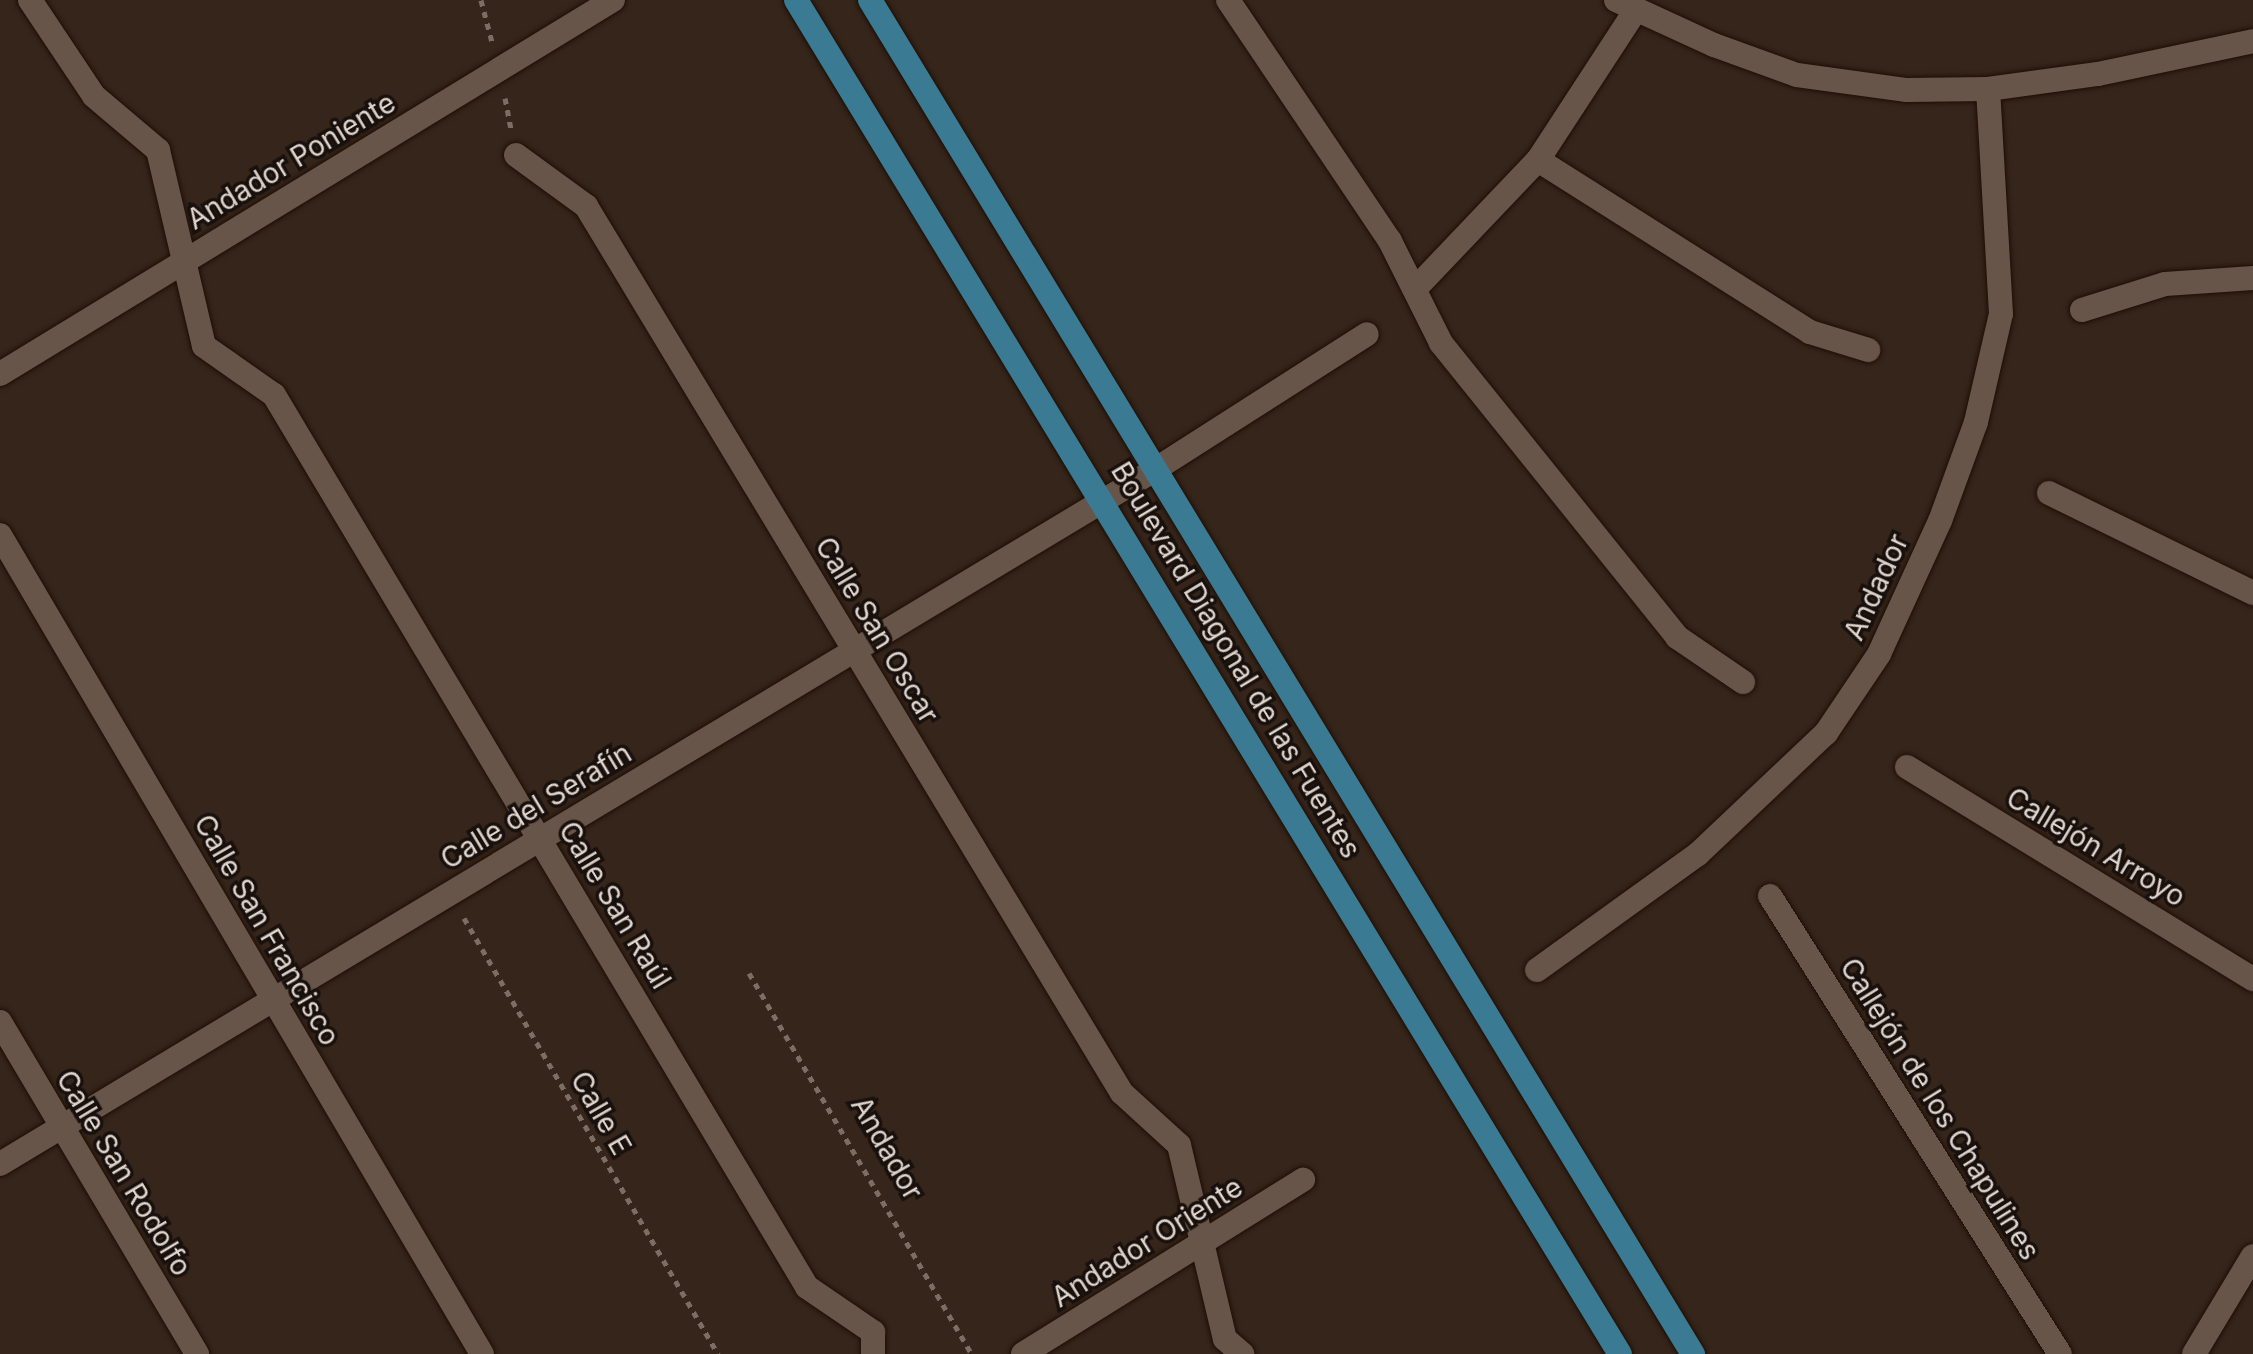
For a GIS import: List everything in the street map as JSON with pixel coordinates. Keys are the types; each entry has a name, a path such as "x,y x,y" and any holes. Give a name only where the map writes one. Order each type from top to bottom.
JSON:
{"main road":[{"name":"Boulevard Diagonal de las Fuentes","path":"796,0 1103,499 1620,1354"},
{"name":"Boulevard Diagonal de las Fuentes","path":"870,0 1693,1354"}],"street":[{"path":"30,0 94,96 158,150 184,262"},
{"name":"Andador Poniente","path":"0,374 613,0"},
{"path":"1228,0 1390,241 1441,343 1677,637 1743,682"},
{"path":"1415,289 1538,160 1626,6 1797,75 1907,90 1988,89 2098,74 2253,41"},
{"name":"Andador","path":"1537,970 1698,854 1826,733 1879,654 1940,521 1976,422 2001,314 1988,89"},
{"name":"Calle San Oscar","path":"516,155 586,206 1122,1093 1179,1145 1202,1243"},
{"path":"1538,160 1810,332 1868,350"},
{"name":"Calle San Raúl","path":"184,262 204,346 274,395 807,1287 873,1343"},
{"path":"2082,310 2165,284 2253,278"},
{"name":"Calle del Serafín","path":"0,1164 1156,469 1367,334"},
{"path":"2049,493 2253,593"},
{"name":"Calle San Francisco","path":"0,535 482,1354"},
{"name":"Callejón Arroyo","path":"1907,767 2253,979"},
{"name":"Callejón de los Chapulines","path":"1770,896 2060,1354"},
{"name":"Calle San Rodolfo","path":"0,1022 197,1354"},
{"name":"Andador Oriente","path":"1023,1354 1303,1180"},
{"path":"1202,1243 1234,1346"},
{"path":"2194,1354 2253,1256"}],"path":[{"path":"481,0 500,69 516,155"},
{"name":"Calle E","path":"450,893 718,1354"},
{"name":"Andador","path":"749,973 972,1354"}]}
